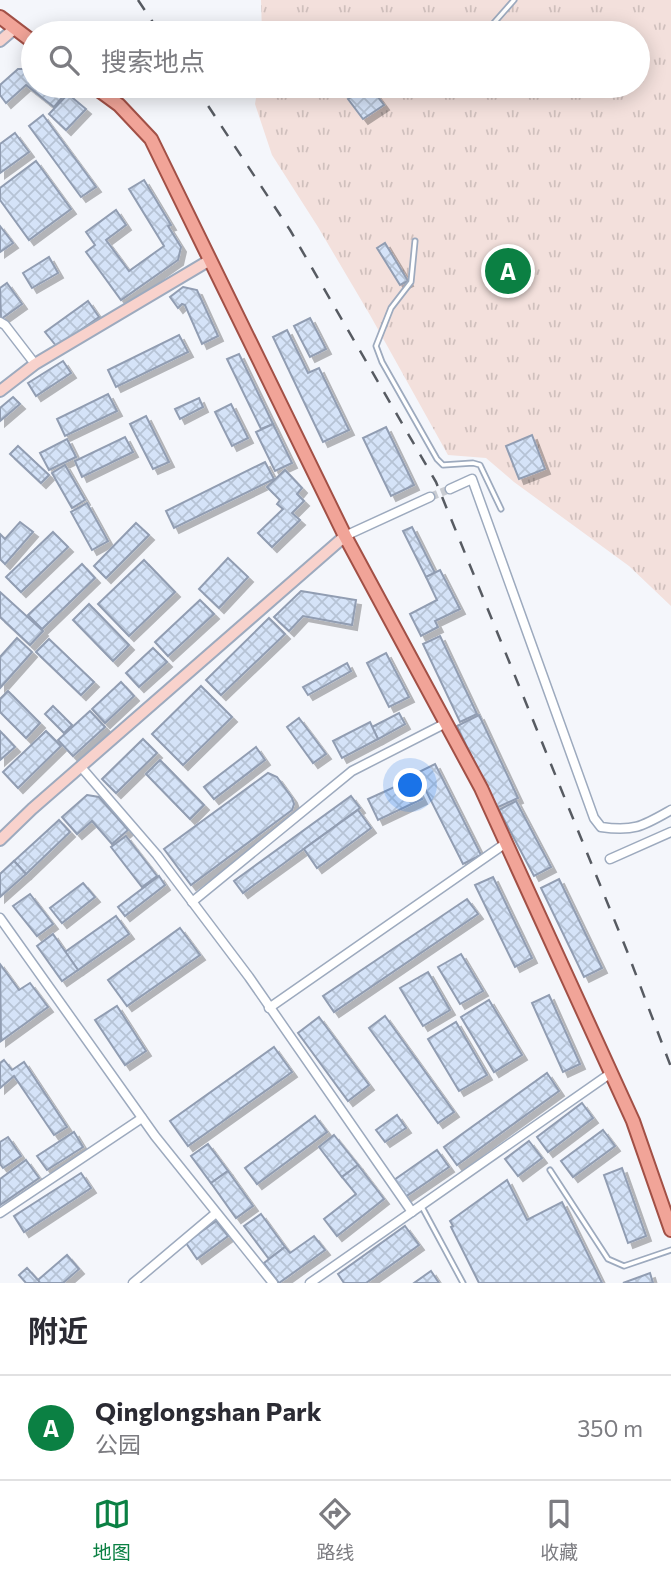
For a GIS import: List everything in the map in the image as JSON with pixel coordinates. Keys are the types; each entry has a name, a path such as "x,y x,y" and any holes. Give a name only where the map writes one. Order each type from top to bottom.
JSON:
{"main road":[{"path":"0,17 21,34"},
{"path":"109,98 151,139 345,536 481,788 633,1121 671,1230"}],"street":[{"path":"0,41 14,29"},
{"path":"0,391 34,364 210,260"},
{"path":"0,322 34,364"},
{"path":"450,489 472,479 594,818 601,827 621,830 643,826 671,810"},
{"path":"0,840 32,808 345,536 430,497"},
{"path":"192,902 352,771 446,723"},
{"path":"81,767 157,855 249,977 412,1212"},
{"path":"610,859 671,832"},
{"path":"269,1008 506,843"},
{"path":"0,918 142,1118 272,1283"},
{"path":"310,1283 611,1073"},
{"path":"0,1213 142,1118"},
{"path":"133,1283 216,1213"}],"lane":[{"path":"496,21 514,0"},
{"path":"415,241 411,282 391,308 376,346 382,362 437,459 443,465 480,465 501,509"},
{"path":"550,1170 608,1259 624,1266 671,1250"},
{"path":"421,1206 463,1283"}],"green space":[{"path":"261,0 671,0 671,606 629,566 514,482 486,458 448,455 370,315 272,155 255,104 256,98 650,98 650,21 262,21"}],"building":[{"path":"21,69 21,90 6,103 0,95 0,85"},
{"path":"43,98 62,98 54,107"},
{"path":"64,98 73,98 86,109 66,130 49,114"},
{"path":"379,98 384,105 363,119 348,99"},
{"path":"43,115 96,187 81,197 29,126"},
{"path":"15,133 29,152 0,173 0,144"},
{"path":"36,161 71,209 29,240 0,200 0,188"},
{"path":"144,180 181,247 178,260 121,300 86,252 95,245 86,232 116,210 126,225 106,240 129,271 164,246 129,189"},
{"path":"0,226 13,243 0,252"},
{"path":"385,243 408,281 400,285 377,248"},
{"path":"49,257 58,273 32,288 23,273"},
{"path":"7,283 22,304 1,319 0,288"},
{"path":"183,287 197,290 218,336 202,344 185,305 182,304 178,308 170,297"},
{"path":"88,301 99,317 57,347 45,332"},
{"path":"310,318 326,349 310,357 294,326"},
{"path":"287,330 308,373 319,368 349,430 323,442 273,337"},
{"path":"179,335 188,352 116,387 108,370"},
{"path":"239,354 273,424 261,429 227,359"},
{"path":"63,361 71,373 36,396 28,383"},
{"path":"108,394 117,411 65,436 57,419"},
{"path":"13,397 20,404 0,421 0,408"},
{"path":"199,398 203,407 180,419 175,409"},
{"path":"231,404 248,438 232,446 215,412"},
{"path":"146,416 169,462 153,469 130,424"},
{"path":"273,424 292,463 275,471 256,432"},
{"path":"386,427 414,485 391,496 363,438"},
{"path":"532,435 545,469 519,479 506,446"},
{"path":"125,437 133,452 82,477 75,461"},
{"path":"67,439 76,457 49,470 40,453"},
{"path":"18,446 49,475 41,483 10,454"},
{"path":"265,462 274,479 174,528 166,511"},
{"path":"65,465 85,500 72,508 52,473"},
{"path":"285,470 302,488 297,494 304,501 292,513 300,520 272,547 258,533 283,509 277,504 280,500 267,487"},
{"path":"87,503 108,541 92,550 71,512"},
{"path":"20,522 33,532 5,564 0,559 0,534 5,539"},
{"path":"136,523 149,535 106,578 94,566"},
{"path":"412,527 435,573 426,577 403,531"},
{"path":"53,532 68,547 21,592 6,577"},
{"path":"228,558 248,577 219,608 199,589"},
{"path":"144,560 175,592 129,636 98,604"},
{"path":"82,564 95,578 42,629 28,615"},
{"path":"440,570 460,609 435,621 438,627 421,636 410,614 437,600 426,577"},
{"path":"301,591 356,600 352,625 303,616 289,631 274,617"},
{"path":"0,592 43,631 30,645 0,617"},
{"path":"200,600 214,614 168,656 155,642"},
{"path":"89,604 129,645 113,661 73,620"},
{"path":"269,618 285,634 221,695 206,680"},
{"path":"440,636 477,714 460,722 423,644"},
{"path":"17,638 32,652 0,688 0,657"},
{"path":"49,639 94,682 81,695 36,652"},
{"path":"153,648 167,662 139,687 126,673"},
{"path":"386,653 409,697 389,707 367,663"},
{"path":"347,663 351,671 308,695 303,687"},
{"path":"121,682 134,696 105,723 92,709"},
{"path":"201,686 232,717 183,765 152,734"},
{"path":"8,691 40,723 26,738 0,712 0,699"},
{"path":"53,706 72,725 64,733 45,714"},
{"path":"90,711 105,727 73,756 58,740"},
{"path":"399,713 405,724 378,739 372,727"},
{"path":"479,715 518,798 496,808 457,726"},
{"path":"299,718 326,754 313,763 287,727"},
{"path":"370,722 378,739 342,758 333,741"},
{"path":"0,731 15,747 0,760"},
{"path":"46,731 61,746 18,788 3,772"},
{"path":"143,739 157,753 116,793 102,779"},
{"path":"256,747 265,760 214,799 204,787"},
{"path":"160,760 204,805 190,819 146,774"},
{"path":"435,764 481,855 463,864 417,773"},
{"path":"268,773 277,777 292,798 292,810 191,885 164,849"},
{"path":"412,779 422,799 378,820 368,799"},
{"path":"87,795 99,797 128,830 112,844 92,821 77,834 62,817"},
{"path":"351,796 360,808 243,893 234,881"},
{"path":"516,801 551,867 534,876 499,810"},
{"path":"358,810 371,828 317,868 304,849"},
{"path":"59,820 70,832 26,874 14,861"},
{"path":"126,836 157,876 142,887 111,847"},
{"path":"14,861 26,874 0,897 0,874"},
{"path":"159,876 165,885 125,916 118,907"},
{"path":"493,877 532,958 515,967 475,885"},
{"path":"559,879 602,968 584,977 541,888"},
{"path":"83,883 95,897 62,923 50,908"},
{"path":"30,894 53,924 37,936 13,906"},
{"path":"467,899 478,914 334,1012 323,996"},
{"path":"116,916 129,934 78,970 65,952"},
{"path":"180,928 200,955 127,1006 108,980"},
{"path":"53,934 78,970 62,981 37,946"},
{"path":"461,954 483,991 460,1004 438,967"},
{"path":"0,964 19,990 30,983 48,1007 1,1041"},
{"path":"428,972 450,1010 423,1026 400,988"},
{"path":"549,995 580,1064 563,1072 532,1003"},
{"path":"489,1000 522,1055 494,1072 461,1017"},
{"path":"117,1006 146,1051 125,1065 95,1020"},
{"path":"385,1016 454,1112 438,1123 369,1028"},
{"path":"319,1017 369,1085 348,1101 298,1033"},
{"path":"456,1022 487,1075 459,1091 428,1039"},
{"path":"274,1047 292,1072 188,1146 170,1121"},
{"path":"4,1060 12,1070 24,1062 67,1127 54,1135 14,1076 0,1088 0,1063"},
{"path":"547,1073 559,1091 457,1165 444,1147"},
{"path":"582,1103 593,1118 548,1152 537,1137"},
{"path":"397,1115 406,1128 385,1142 376,1130"},
{"path":"315,1116 327,1132 257,1184 245,1168"},
{"path":"603,1130 615,1146 573,1177 561,1161"},
{"path":"74,1132 83,1147 47,1170 37,1156"},
{"path":"334,1135 358,1165 342,1177 319,1147"},
{"path":"8,1137 21,1156 3,1168 0,1164 0,1142"},
{"path":"529,1141 542,1158 518,1176 505,1159"},
{"path":"208,1144 228,1171 211,1183 191,1156"},
{"path":"437,1150 449,1167 405,1197 394,1180"},
{"path":"26,1160 39,1178 0,1205 0,1179"},
{"path":"358,1165 384,1199 337,1236 324,1219 356,1194 342,1177"},
{"path":"622,1168 646,1236 628,1243 604,1175"},
{"path":"228,1171 253,1206 236,1218 211,1183"},
{"path":"81,1173 91,1188 24,1232 14,1216"},
{"path":"507,1180 527,1220 562,1202 602,1283 479,1283 450,1221"},
{"path":"261,1214 285,1247 269,1259 244,1226"},
{"path":"216,1221 228,1236 197,1259 186,1243"},
{"path":"405,1226 419,1245 366,1283 344,1283 338,1274"},
{"path":"314,1236 325,1250 279,1283 264,1263 285,1247 290,1253"},
{"path":"67,1255 79,1269 63,1283 40,1283 38,1280"},
{"path":"27,1268 40,1283 26,1283 19,1275"},
{"path":"431,1271 439,1283 414,1283"},
{"path":"650,1273 653,1283 623,1283"}],"tunnel":[{"path":"430,497 450,489"}],"railway":[{"path":"138,0 152,21"},
{"path":"203,98 290,230 436,482 627,951 671,1067"}],"place":[{"name":"Qinglongshan Park","path":"508,271"}]}
